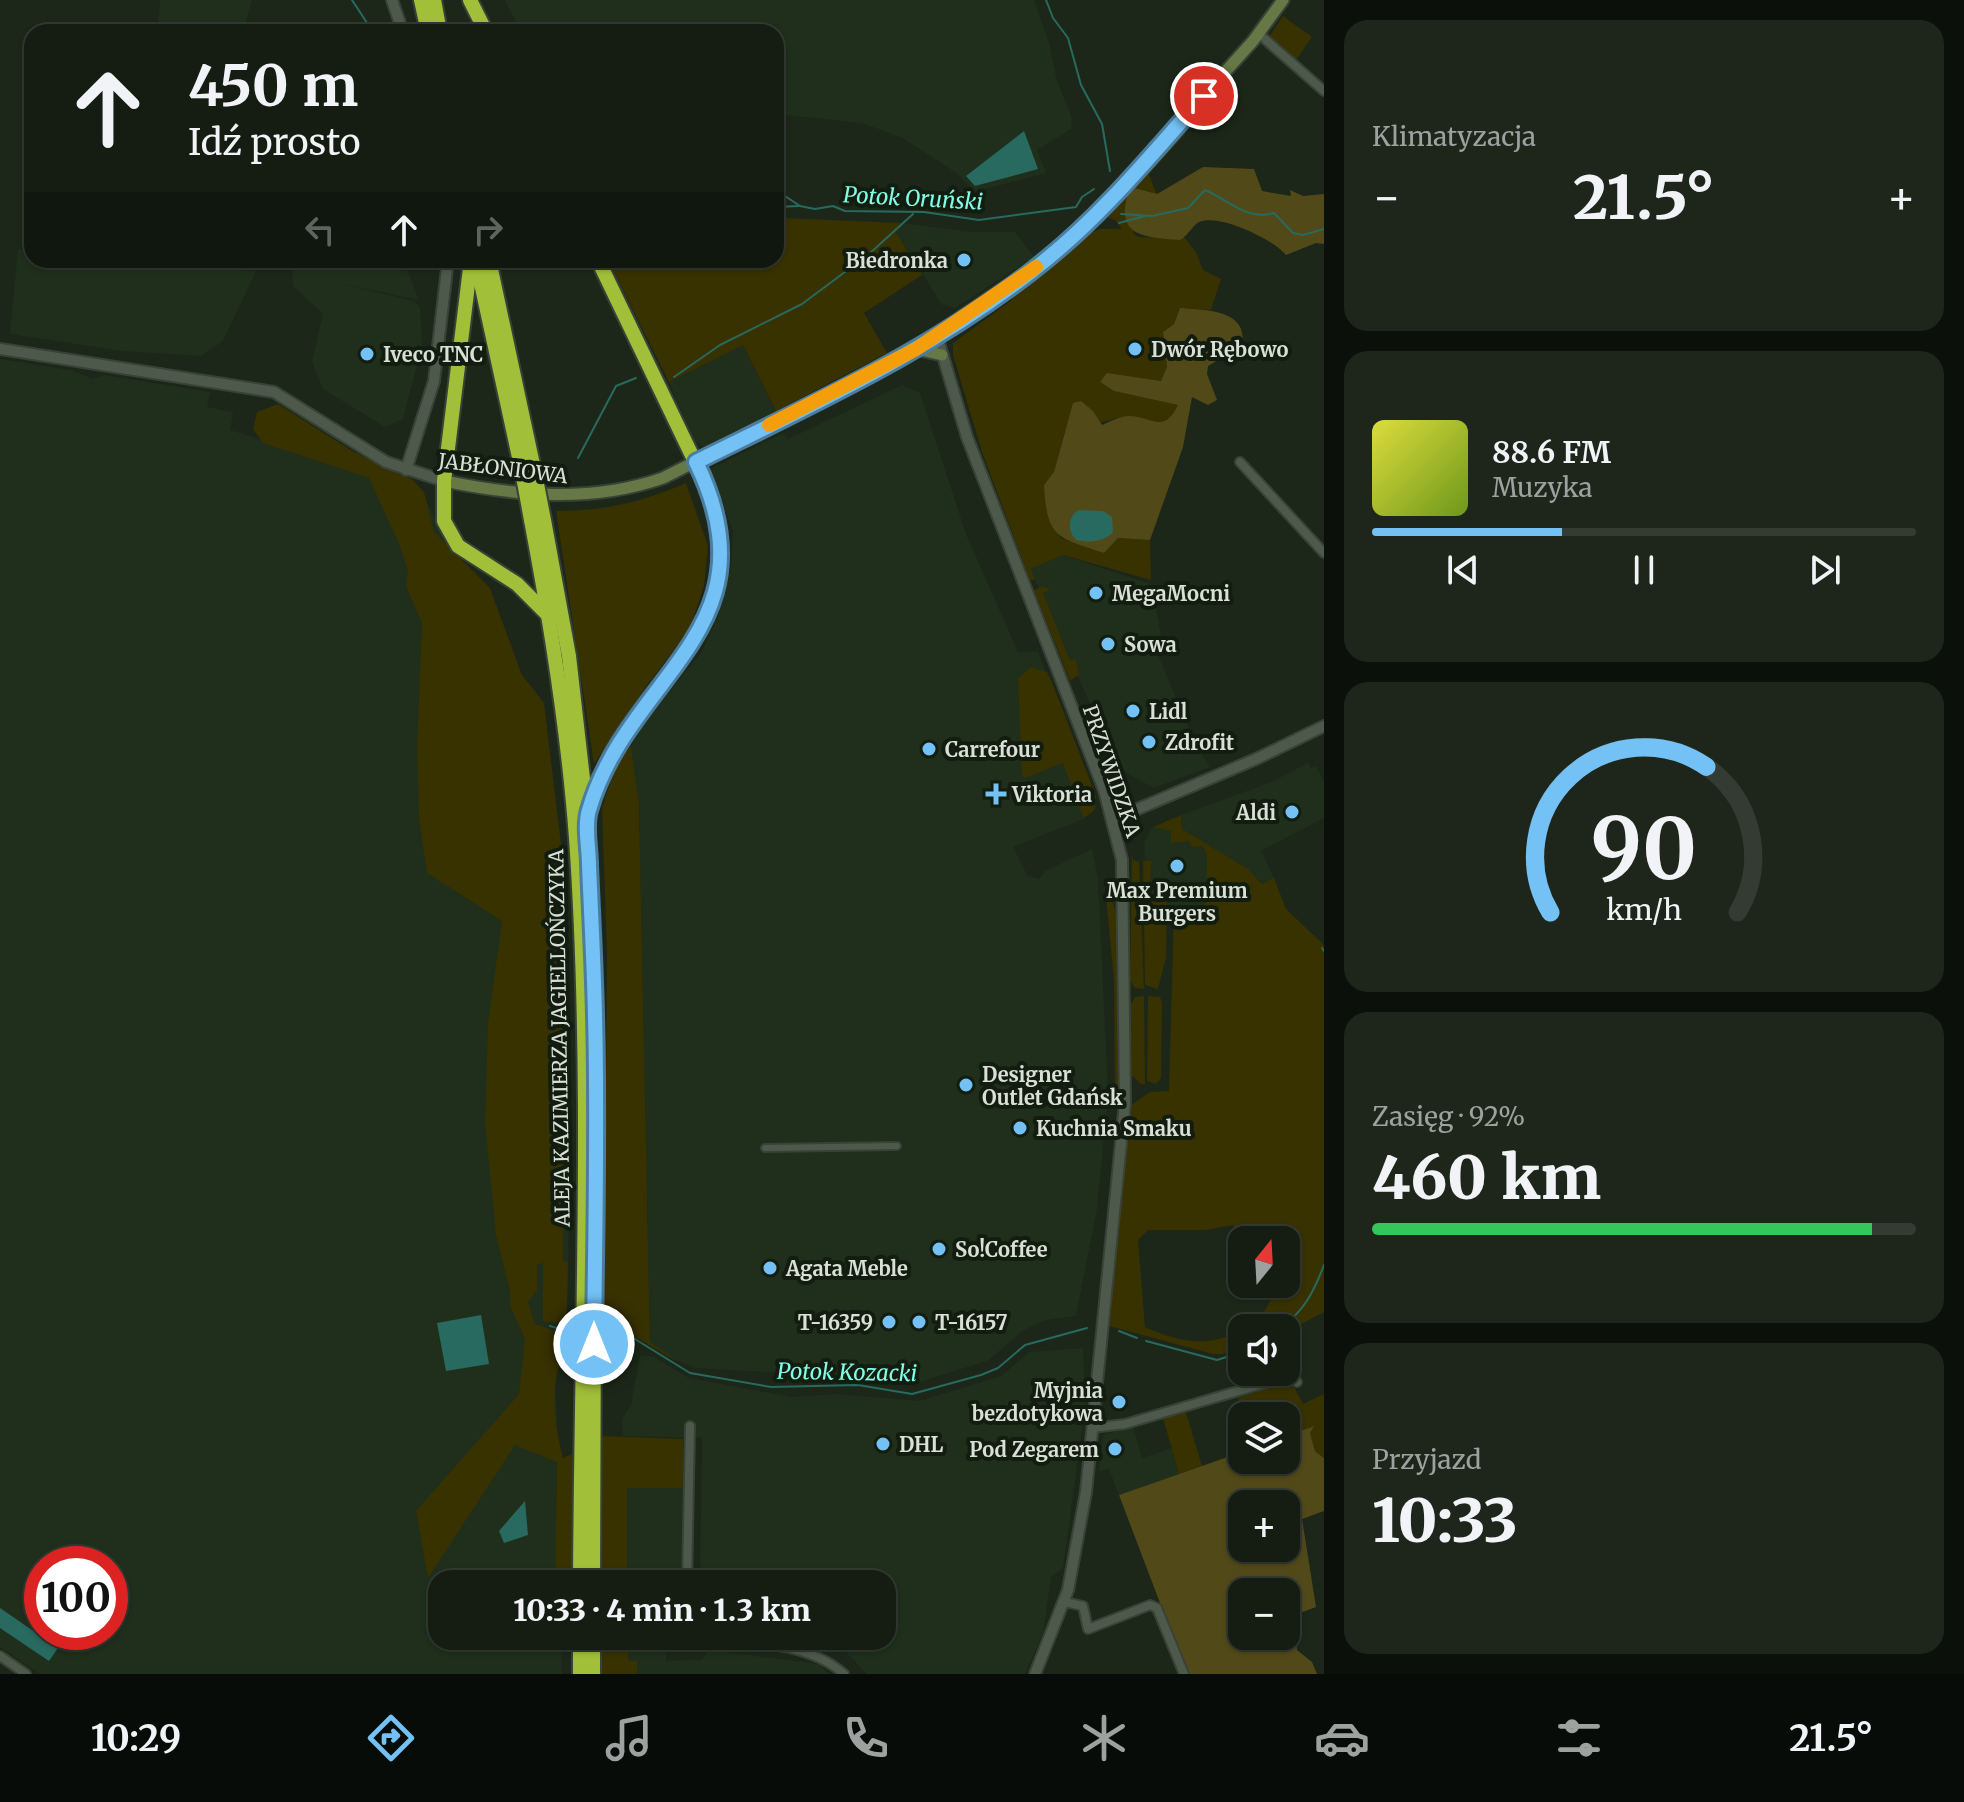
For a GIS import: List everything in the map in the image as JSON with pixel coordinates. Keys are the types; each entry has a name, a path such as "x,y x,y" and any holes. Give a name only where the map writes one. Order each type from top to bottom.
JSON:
{"highway":[{"path":"421,0 426,24"},
{"path":"434,0 438,24"},
{"path":"470,0 482,24"},
{"path":"472,268 444,481 444,521 458,546 517,584 549,616"},
{"name":"ALEJA KAZIMIERZA JAGIELLOŃCZYKA","path":"475,268 528,473"},
{"name":"ALEJA KAZIMIERZA JAGIELLOŃCZYKA","path":"490,268 528,473 569,656 587,814 595,1017 593,1570"},
{"path":"587,814 615,747 693,644 711,607 718,575 719,542 715,510 696,462 602,268"},
{"name":"ALEJA KAZIMIERZA JAGIELLOŃCZYKA","path":"538,520 573,808 582,988 580,1570"},
{"path":"580,1650 580,1674"},
{"path":"593,1650 593,1674"}],"main road":[{"name":"JABŁONIOWA","path":"444,481 554,495 605,494 630,489 696,462 916,349 1069,241 1259,34 1283,0"},
{"path":"916,349 942,355"}],"street":[{"path":"392,0 400,24"},
{"path":"1259,34 1324,91"},
{"path":"406,470 434,381 447,268"},
{"name":"PRZYWIDZKA","path":"937,336 972,450 1114,819 1122,860 1125,1103 1081,1536 1065,1602 1035,1674"},
{"name":"JABŁONIOWA","path":"0,349 274,392 377,457 406,470 444,481"},
{"path":"1240,462 1324,553"},
{"path":"1114,819 1256,759 1324,726"},
{"path":"765,1148 897,1146"},
{"path":"1092,1428 1125,1424 1255,1386"},
{"path":"687,1570 690,1426"},
{"path":"1065,1602 1083,1606 1088,1629 1150,1605 1157,1608 1184,1674"},
{"path":"789,1650 821,1657 844,1674"},
{"path":"0,1656 26,1674"}],"shaded area":[{"path":"160,0 252,0 245,24 158,24"},
{"path":"505,0 1034,0 1049,43 1057,81 1072,118 1071,129 1037,150 1046,173 974,192 958,174 903,138 862,123 784,115 784,24 517,24"},
{"path":"1283,16 1312,37 1296,60 1269,37"},
{"path":"1177,133 1186,133 1149,174 1157,195 1146,191 1133,233 1139,237 1185,238 1196,252 1203,270 1221,279 1211,310 1180,308 1174,324 1163,332 1167,367 1161,381 1107,374 1100,382 1114,391 1179,405 1171,418 1158,424 1127,416 1065,431 1054,473 1044,485 1061,538 1104,553 1118,538 1150,540 1151,580 1063,555 1031,569 1035,580 1030,580 982,452 953,355 953,343 1012,300 1015,293 1090,233 1100,229 1122,229 1115,220 1103,216"},
{"path":"1203,167 1254,169 1262,191 1291,196 1290,190 1303,196 1324,194 1324,244 1316,243 1286,255 1258,235 1219,221 1199,222 1180,240 1143,235 1128,225 1125,216 1130,187 1157,194"},
{"path":"784,218 902,223 896,232 922,275 864,313 887,353 776,411 743,345 669,382 612,268 784,268"},
{"path":"902,223 970,232 1015,232 1034,257 955,308 942,305 896,232"},
{"path":"18,249 24,250 24,268 223,268 256,271 223,341 201,356 122,351 10,334"},
{"name":"Iveco TNC","path":"292,268 406,268 419,300 333,282 414,301 420,307 422,346 403,419 385,427 323,389 312,362 323,314 293,286"},
{"path":"1180,308 1212,311 1232,318 1239,325 1242,346 1208,366 1207,374 1217,400 1208,405 1192,397 1183,447 1150,540 1118,538 1104,553 1065,539 1052,526 1048,516 1044,485 1054,472 1073,403 1081,401 1093,411 1102,425 1127,416 1156,422 1167,420 1178,405 1114,391 1100,382 1107,373 1161,381 1167,367 1163,332 1174,324"},
{"path":"743,345 776,411 704,447 694,441 669,382"},
{"path":"0,359 71,370 93,379 104,375 210,392 207,407 233,412 230,430 418,486 486,613 562,1195 569,1214 567,1313 572,1325 572,1337 555,1370 557,1432 563,1459 557,1463 555,1570 428,1570 428,1650 561,1650 562,1674 40,1674 0,1647"},
{"path":"902,385 920,393 966,534 1018,652 1038,651 1096,809 1084,819 1013,847 1027,875 1039,879 1045,871 1092,849 1098,879 1108,1091 1097,1209 1076,1316 1046,1320 1022,1331 989,1360 914,1384 857,1377 695,1368 667,1356 650,1343 639,803 631,746 647,718 701,653 717,619 731,566 733,530 708,470 783,433 788,439"},
{"path":"278,404 354,452 412,479 424,492 434,532 490,588 522,675 544,703 562,852 563,1261 568,1262 567,1313 572,1325 543,1321 543,1262 537,1266 537,1290 528,1302 535,1324 572,1337 559,1365 555,1412 563,1458 572,1454 572,1570 555,1570 557,1462 515,1445 433,1570 428,1570 428,1578 416,1511 519,1394 525,1339 510,1306 510,1291 496,1235 485,1122 488,1023 502,921 427,873 419,818 417,749 422,623 406,586 408,572 400,546 369,478 263,443 253,429 257,412"},
{"path":"686,483 708,546 704,586 689,631 647,685 594,764 556,511 622,504"},
{"path":"1062,555 1151,584 1161,635 1154,645 1196,746 1210,767 1154,788 1119,769 1030,569"},
{"path":"1043,586 1050,590 1043,593 1070,660 1076,659 1079,675 1070,681 1034,590"},
{"path":"1031,667 1047,672 1096,796 1094,810 1083,817 1063,763 1025,778 1022,775 1018,678"},
{"path":"631,746 639,803 650,1342 682,1364 630,1334 604,1329 607,952 602,808 618,758"},
{"path":"1308,763 1311,768 1316,766 1324,781 1324,818 1261,851 1274,878 1262,884 1248,869 1207,845 1211,907 1149,907 1144,843 1153,826 1182,827 1181,815 1269,783"},
{"path":"1181,815 1182,829 1248,869 1262,884 1274,878 1286,909 1324,945 1324,1312 1300,1325 1300,1314 1263,1314 1271,1298 1300,1298 1300,1226 1233,1225 1205,1230 1148,1230 1138,1240 1145,1327 1194,1341 1228,1335 1228,1351 1224,1354 1213,1354 1109,1326 1130,1106 1150,1092 1169,1091 1174,909 1202,907 1207,901 1207,855 1203,846 1192,847 1189,841 1171,843 1171,831 1153,827"},
{"path":"1132,852 1133,860 1139,862 1144,989 1135,988 1130,981"},
{"path":"1143,861 1152,861 1148,894 1152,900 1163,900 1165,894 1167,897 1166,958 1158,989 1145,985"},
{"path":"1105,886 1110,886 1117,920 1118,1102 1115,1101 1114,980"},
{"path":"1144,996 1145,1084 1141,1084 1131,1075 1131,1004 1135,997"},
{"path":"1148,996 1160,997 1162,1003 1161,1078 1156,1084 1147,1081"},
{"path":"1083,1348 1085,1407 1063,1568 1051,1577 1043,1633 1025,1674 867,1674 844,1650 896,1650 896,1570 700,1570 702,1438 623,1436 622,1419 631,1405 640,1355 654,1357 689,1378 791,1397 836,1394 919,1401 1001,1376 1029,1352"},
{"path":"1276,1386 1294,1386 1303,1404 1324,1394 1324,1458 1315,1451 1310,1433 1313,1426 1300,1431 1300,1402 1240,1402 1238,1398"},
{"path":"1186,1412 1202,1466 1179,1474 1163,1418"},
{"path":"1133,1426 1142,1458 1172,1448 1179,1474 1119,1495 1109,1469 1099,1471 1103,1435"},
{"path":"1314,1426 1310,1433 1315,1451 1324,1458 1324,1511 1302,1519 1316,1607 1300,1613 1300,1578 1228,1578 1228,1650 1297,1650 1312,1662 1317,1674 1187,1674 1119,1495 1228,1457 1228,1474 1300,1474 1300,1431"},
{"path":"599,1436 683,1439 683,1488 627,1488 627,1570 599,1570"},
{"path":"627,1487 683,1488 682,1570 627,1570"},
{"path":"599,1650 628,1650 628,1661 637,1661 637,1674 599,1674"},
{"path":"628,1650 666,1650 666,1661 702,1660 709,1650 819,1664 829,1674 637,1674 637,1661 628,1661"}],"water":[{"path":"1024,131 1038,169 975,186 966,176"},
{"path":"1078,510 1103,511 1112,517 1113,532 1096,541 1076,540 1070,524"},
{"path":"481,1315 489,1364 446,1371 437,1323"},
{"path":"525,1501 528,1535 504,1543 499,1531"},
{"path":"0,1608 24,1625 24,1644 0,1628"},
{"path":"33,1650 57,1650 49,1661"}],"waterway":[{"name":"Potok Oruński","path":"352,0 368,24"},
{"path":"1046,0 1053,18 1068,38 1081,85 1102,124 1110,171"},
{"name":"Potok Oruński","path":"784,195 800,206 815,209 833,206 845,211 924,212 979,220 1076,207 1082,197 1094,189"},
{"name":"Potok Oruński","path":"1121,214 1152,216 1188,208 1205,190 1247,212 1274,213 1293,233 1303,235 1324,229"},
{"path":"784,207 799,206"},
{"path":"674,377 720,345 802,304 869,254 913,214"},
{"path":"1119,223 1145,216"},
{"path":"578,458 616,386 636,378"},
{"name":"Potok Kozacki","path":"1297,1314 1324,1265"},
{"name":"Potok Kozacki","path":"550,1326 570,1332"},
{"name":"Potok Kozacki","path":"605,1331 630,1336 690,1373 771,1387 858,1385 912,1394 981,1375 998,1368 1025,1345 1087,1328"},
{"name":"Potok Kozacki","path":"1119,1331 1137,1338"},
{"name":"Potok Kozacki","path":"1146,1341 1217,1360 1228,1356"}],"slow traffic":[{"path":"769,425 916,349 982,307 1036,267"}],"place":[{"name":"Biedronka","path":"964,260"},
{"name":"Dwór Rębowo","path":"1135,349"},
{"name":"Iveco TNC","path":"367,354"},
{"name":"MegaMocni","path":"1096,593"},
{"name":"Sowa","path":"1108,644"},
{"name":"Lidl","path":"1133,711"},
{"name":"Zdrofit","path":"1149,742"},
{"name":"Carrefour","path":"929,749"},
{"name":"Viktoria","path":"996,794"},
{"name":"Aldi","path":"1292,812"},
{"name":"Max Premium Burgers","path":"1177,866"},
{"name":"Designer Outlet Gdańsk","path":"966,1085"},
{"name":"Kuchnia Smaku","path":"1020,1128"},
{"name":"So!Coffee","path":"939,1249"},
{"name":"Agata Meble","path":"770,1268"},
{"name":"T-16359","path":"889,1322"},
{"name":"T-16157","path":"919,1322"},
{"name":"Myjnia bezdotykowa","path":"1119,1402"},
{"name":"DHL","path":"883,1444"},
{"name":"Pod Zegarem","path":"1115,1449"}],"route":[{"path":"594,1344 595,1017 587,814 615,747 693,644 711,607 718,575 719,542 715,510 696,462 901,358 982,307 1069,241 1204,96"}]}
